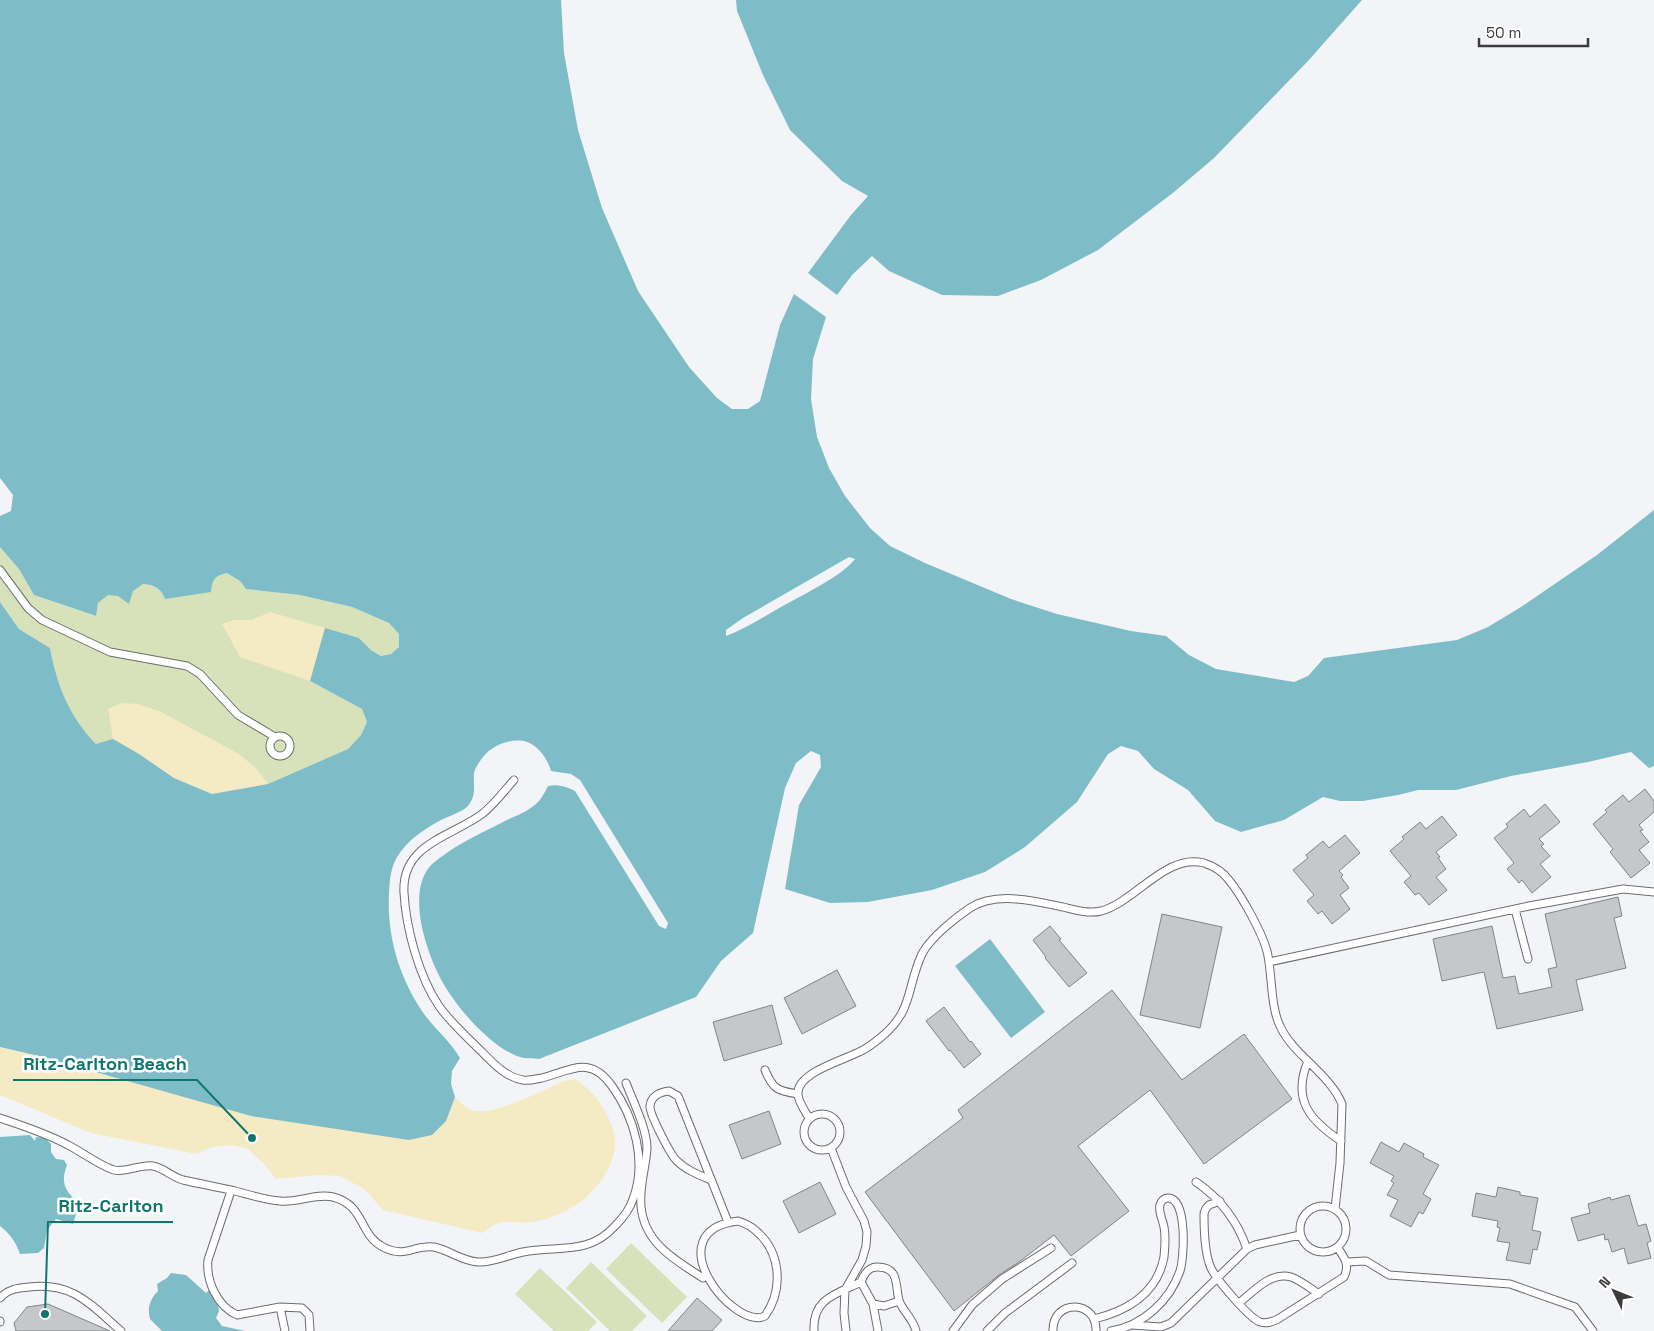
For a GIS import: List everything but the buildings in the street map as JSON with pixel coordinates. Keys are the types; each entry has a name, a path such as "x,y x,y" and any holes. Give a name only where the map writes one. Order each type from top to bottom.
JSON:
{"lane":[{"path":"0,570 28,608 42,620 110,652 187,666 200,674 238,715 275,737"},
{"path":"0,1118 55,1138 115,1170 138,1166 159,1167 184,1180 282,1201 324,1196 334,1197 354,1210 359,1216 366,1232 379,1246 402,1253 424,1247 433,1247 466,1260 480,1262 524,1252 579,1247 599,1241 625,1215 632,1203 639,1183 640,1159 635,1136 624,1106 610,1083 600,1073 590,1068 581,1066 531,1080 524,1080 504,1072 472,1042 439,1006 430,990 418,959 408,920 404,893 405,876 409,865 416,856 435,841 486,811 514,780"},
{"path":"809,1118 798,1094 801,1084 811,1075 861,1051 880,1038 898,1021 907,1004 922,953 930,943 970,908 994,898 1052,905 1089,912 1099,911 1111,907 1173,866 1190,862 1204,863 1217,869 1228,878 1252,916 1268,953 1276,1015 1280,1028 1338,1096 1342,1104 1335,1209"},
{"path":"1269,962 1623,889 1654,892"},
{"path":"1516,910 1528,959"},
{"path":"1308,1061 1302,1074 1301,1087 1306,1106 1314,1120 1341,1141"},
{"path":"765,1070 770,1084 777,1089 798,1094"},
{"path":"626,1082 645,1133 647,1147 640,1206 644,1219 658,1246 669,1256 703,1278"},
{"path":"711,1180 690,1171 671,1156 649,1108 652,1099 660,1092 669,1091 678,1096 728,1222"},
{"path":"624,1106 633,1100"},
{"path":"817,1114 826,1114 834,1118 839,1125 841,1134 838,1142 831,1148 820,1151 810,1147 804,1138 804,1127 809,1118 817,1114"},
{"path":"831,1148 842,1179 864,1221 867,1232 862,1260 845,1290 844,1313 846,1331"},
{"path":"1196,1182 1220,1201 1236,1223 1247,1249"},
{"path":"231,1191 208,1260 207,1270 213,1290 227,1309 237,1315 280,1307 296,1307 306,1310 309,1315 310,1331"},
{"path":"1094,1319 1127,1308 1149,1289 1163,1259 1166,1240 1159,1208 1160,1203 1164,1199 1170,1198 1175,1201 1178,1206 1184,1238 1184,1255 1174,1285 1164,1300 1150,1314 1131,1325 1112,1331"},
{"path":"1220,1201 1208,1205 1204,1214 1208,1261 1217,1278 1255,1320 1263,1323 1271,1322 1344,1277 1348,1270 1347,1262 1337,1247"},
{"path":"632,1203 640,1206"},
{"path":"1325,1206 1335,1209 1343,1217 1346,1228 1344,1239 1337,1247 1326,1252 1315,1251 1305,1245 1300,1235 1300,1224 1305,1214 1314,1207 1325,1206"},
{"path":"718,1304 703,1278 701,1256 704,1243 714,1229 728,1222 738,1221 754,1228 775,1256 776,1294 764,1318 753,1326"},
{"path":"1131,1325 1161,1327 1171,1323 1247,1249 1255,1245 1300,1235"},
{"path":"953,1331 972,1304 1002,1279 1051,1248"},
{"path":"1347,1262 1366,1261 1389,1275 1510,1284 1575,1307 1593,1331"},
{"path":"987,1331 1005,1313 1072,1264"},
{"path":"814,1331 813,1323 818,1307 826,1298 861,1282 865,1273 873,1267 883,1267 892,1272 898,1281 899,1301 915,1326 916,1331"},
{"path":"1239,1303 1273,1277 1291,1277 1318,1294"},
{"path":"861,1282 873,1304 878,1331"},
{"path":"0,1298 8,1291 17,1288 35,1286 59,1288 76,1294 85,1300 121,1331"},
{"path":"873,1304 884,1306 899,1301"},
{"path":"280,1307 285,1331"},
{"path":"1053,1331 1054,1320 1062,1311 1067,1308 1080,1307 1094,1319 1096,1331"}],"green space":[{"path":"0,547 19,569 34,595 95,616 98,603 108,595 127,593 143,584 157,588 162,592 165,599 212,581 218,575 227,573 240,581 246,589 300,595 352,607 389,623 399,634 399,647 391,654 381,656 371,650 359,638 310,681 362,709 367,722 361,735 348,749 268,784 212,794 139,754 96,744 84,731 68,707 55,675 50,648 19,629 0,602"},
{"path":"631,1243 687,1297 662,1323 606,1269"},
{"path":"591,1262 647,1316 632,1331 610,1331 566,1288"},
{"path":"540,1268 597,1322 588,1331 554,1331 515,1294"}],"sand":[{"path":"270,612 325,628 310,681 240,657 222,624 234,620 252,620"},
{"path":"122,703 138,704 161,712 239,754 257,769 268,784 212,794 174,778 113,739 108,709"},
{"path":"0,1047 39,1056 446,1121 455,1097 471,1110 491,1110 517,1102 564,1081 575,1079 594,1096 608,1117 614,1133 615,1149 611,1164 600,1182 575,1206 543,1220 498,1223 482,1233 383,1210 364,1189 340,1176 319,1175 276,1179 248,1149 232,1145 212,1147 196,1154 91,1133 0,1095"}],"water":[{"path":"0,0 561,0 564,53 578,130 602,208 638,291 689,367 717,398 732,409 748,409 760,401 780,325 794,294 826,317 813,359 811,399 817,437 829,468 845,496 870,528 890,546 925,563 1011,599 1057,614 1131,631 1166,636 1189,655 1216,669 1294,682 1308,676 1324,658 1457,640 1488,627 1521,607 1597,555 1654,510 1654,766 1649,768 1631,752 1511,776 1456,790 1418,790 1363,801 1340,801 1323,797 1284,820 1241,832 1215,821 1188,790 1154,769 1138,751 1121,746 1108,754 1077,802 1025,847 985,872 932,890 868,902 830,903 785,889 799,805 821,767 820,755 811,751 796,763 785,788 753,933 721,961 696,997 539,1059 522,1058 510,1053 488,1038 468,1018 446,988 427,947 420,915 419,899 421,884 430,866 463,843 530,809 540,800 548,786 562,786 575,791 659,926 666,929 668,923 580,780 571,774 551,771 548,762 531,744 521,741 509,741 487,753 475,769 474,794 468,806 431,826 410,841 395,861 390,877 390,927 402,972 408,987 424,1014 460,1058 452,1071 451,1084 455,1097 446,1121 432,1135 409,1140 251,1116 39,1056 0,1047 0,602 19,629 50,648 56,675 71,711 78,723 96,744 113,739 174,778 212,794 268,784 348,749 361,735 367,722 362,709 310,681 325,628 359,638 371,650 381,656 391,654 399,647 399,634 389,623 352,607 300,595 246,589 240,581 227,573 215,579 211,592 165,599 157,588 143,584 133,591 129,604 118,596 108,595 98,603 96,616 34,595 19,569 0,547 0,516 11,511 13,495 0,478","holes":["849,557 855,559 849,566 821,585 726,636 726,630 743,618"]},
{"path":"736,0 1362,0 1308,61 1214,158 1174,192 1098,250 1041,280 998,296 942,295 889,271 872,256 852,275 837,295 808,273 851,215 868,196 842,181 790,130 763,75 737,11"},
{"path":"990,939 1045,1012 1011,1038 955,966"},
{"path":"30,1135 35,1141 36,1137 45,1138 51,1144 51,1152 56,1159 64,1160 67,1165 64,1177 65,1186 70,1195 79,1203 73,1224 56,1219 47,1230 44,1248 38,1253 20,1254 12,1238 0,1226 0,1137"},
{"path":"171,1273 186,1275 206,1293 209,1290 218,1300 219,1311 216,1318 222,1326 245,1331 162,1331 150,1319 149,1307 151,1300 158,1291 157,1284"}],"place":[{"name":"Ritz-Carlton Beach","path":"252,1138"},
{"name":"Ritz-Carlton","path":"45,1314"}]}
